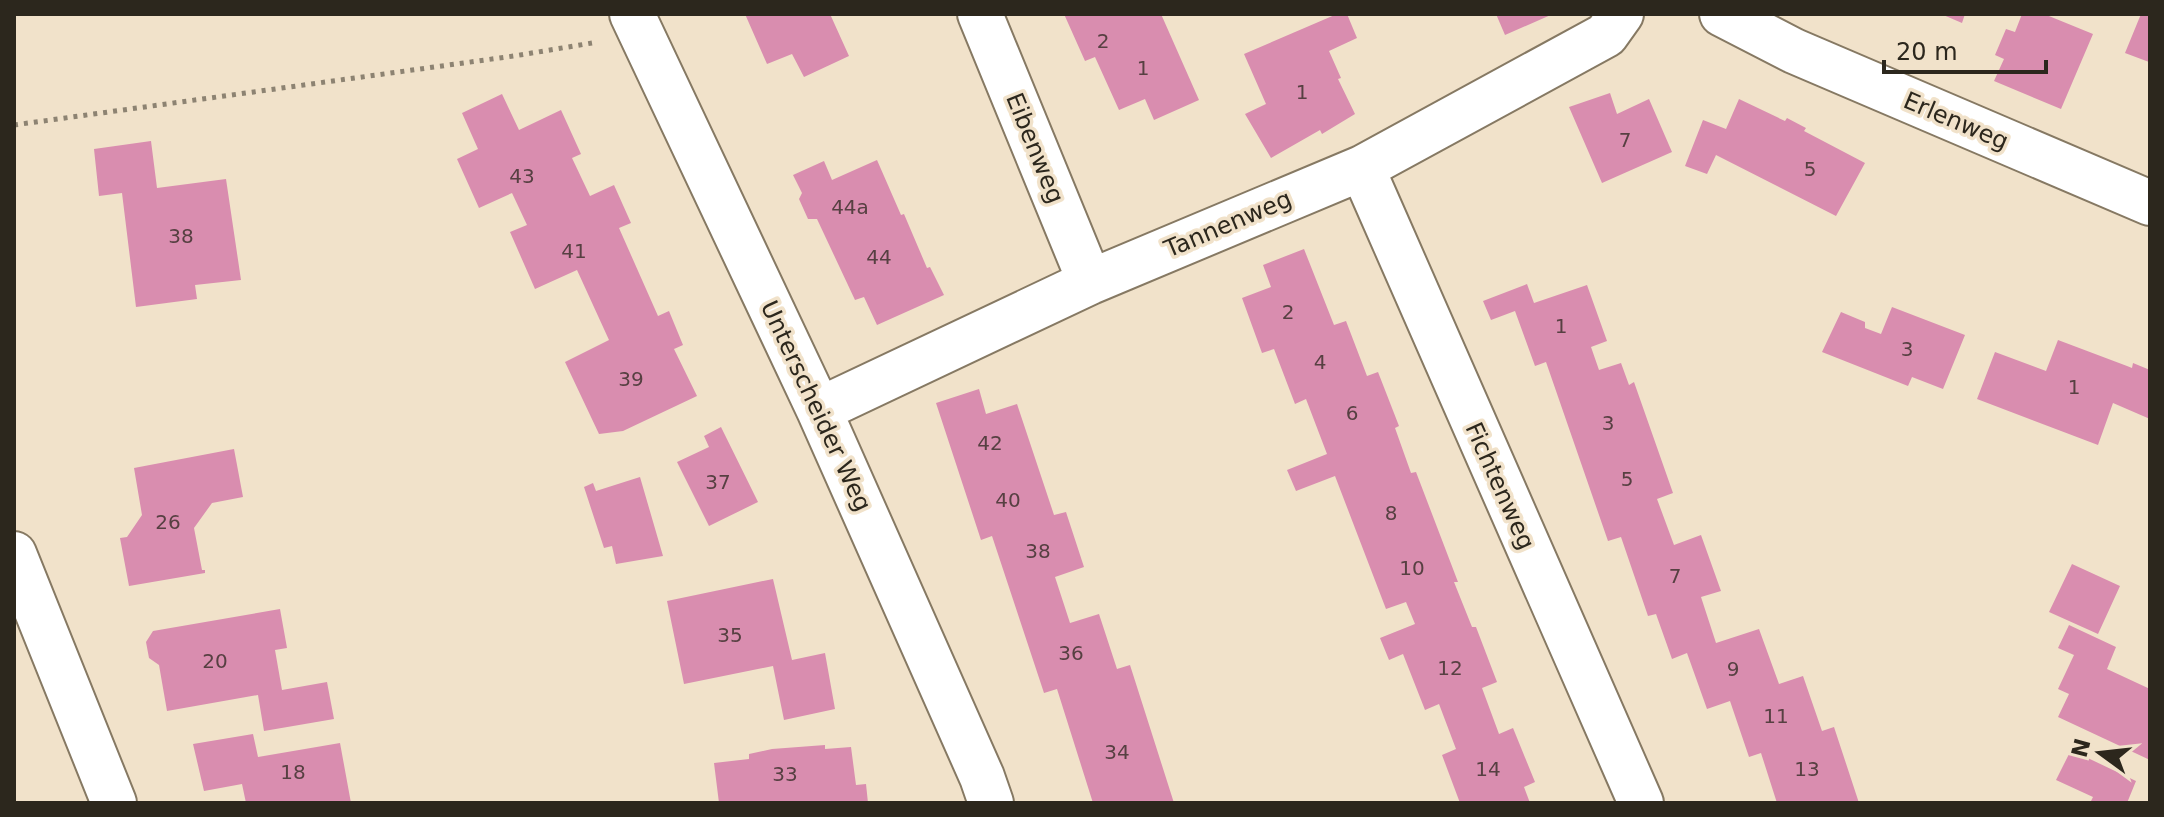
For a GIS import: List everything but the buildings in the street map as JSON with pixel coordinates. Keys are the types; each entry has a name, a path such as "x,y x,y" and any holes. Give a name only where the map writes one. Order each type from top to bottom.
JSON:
{"street":[{"name":"Eibenweg","path":"980,14 1090,282"},
{"name":"Tannenweg","path":"819,410 1090,282 1362,168 1606,35 1621,14"},
{"name":"Erlenweg","path":"1722,14 1794,51 2150,203"},
{"name":"Unterscheider Weg","path":"636,24 819,410 991,803"},
{"name":"Fichtenweg","path":"1362,168 1641,803"},
{"path":"14,554 114,803"}],"path":[{"path":"14,125 514,56 636,24"}]}
